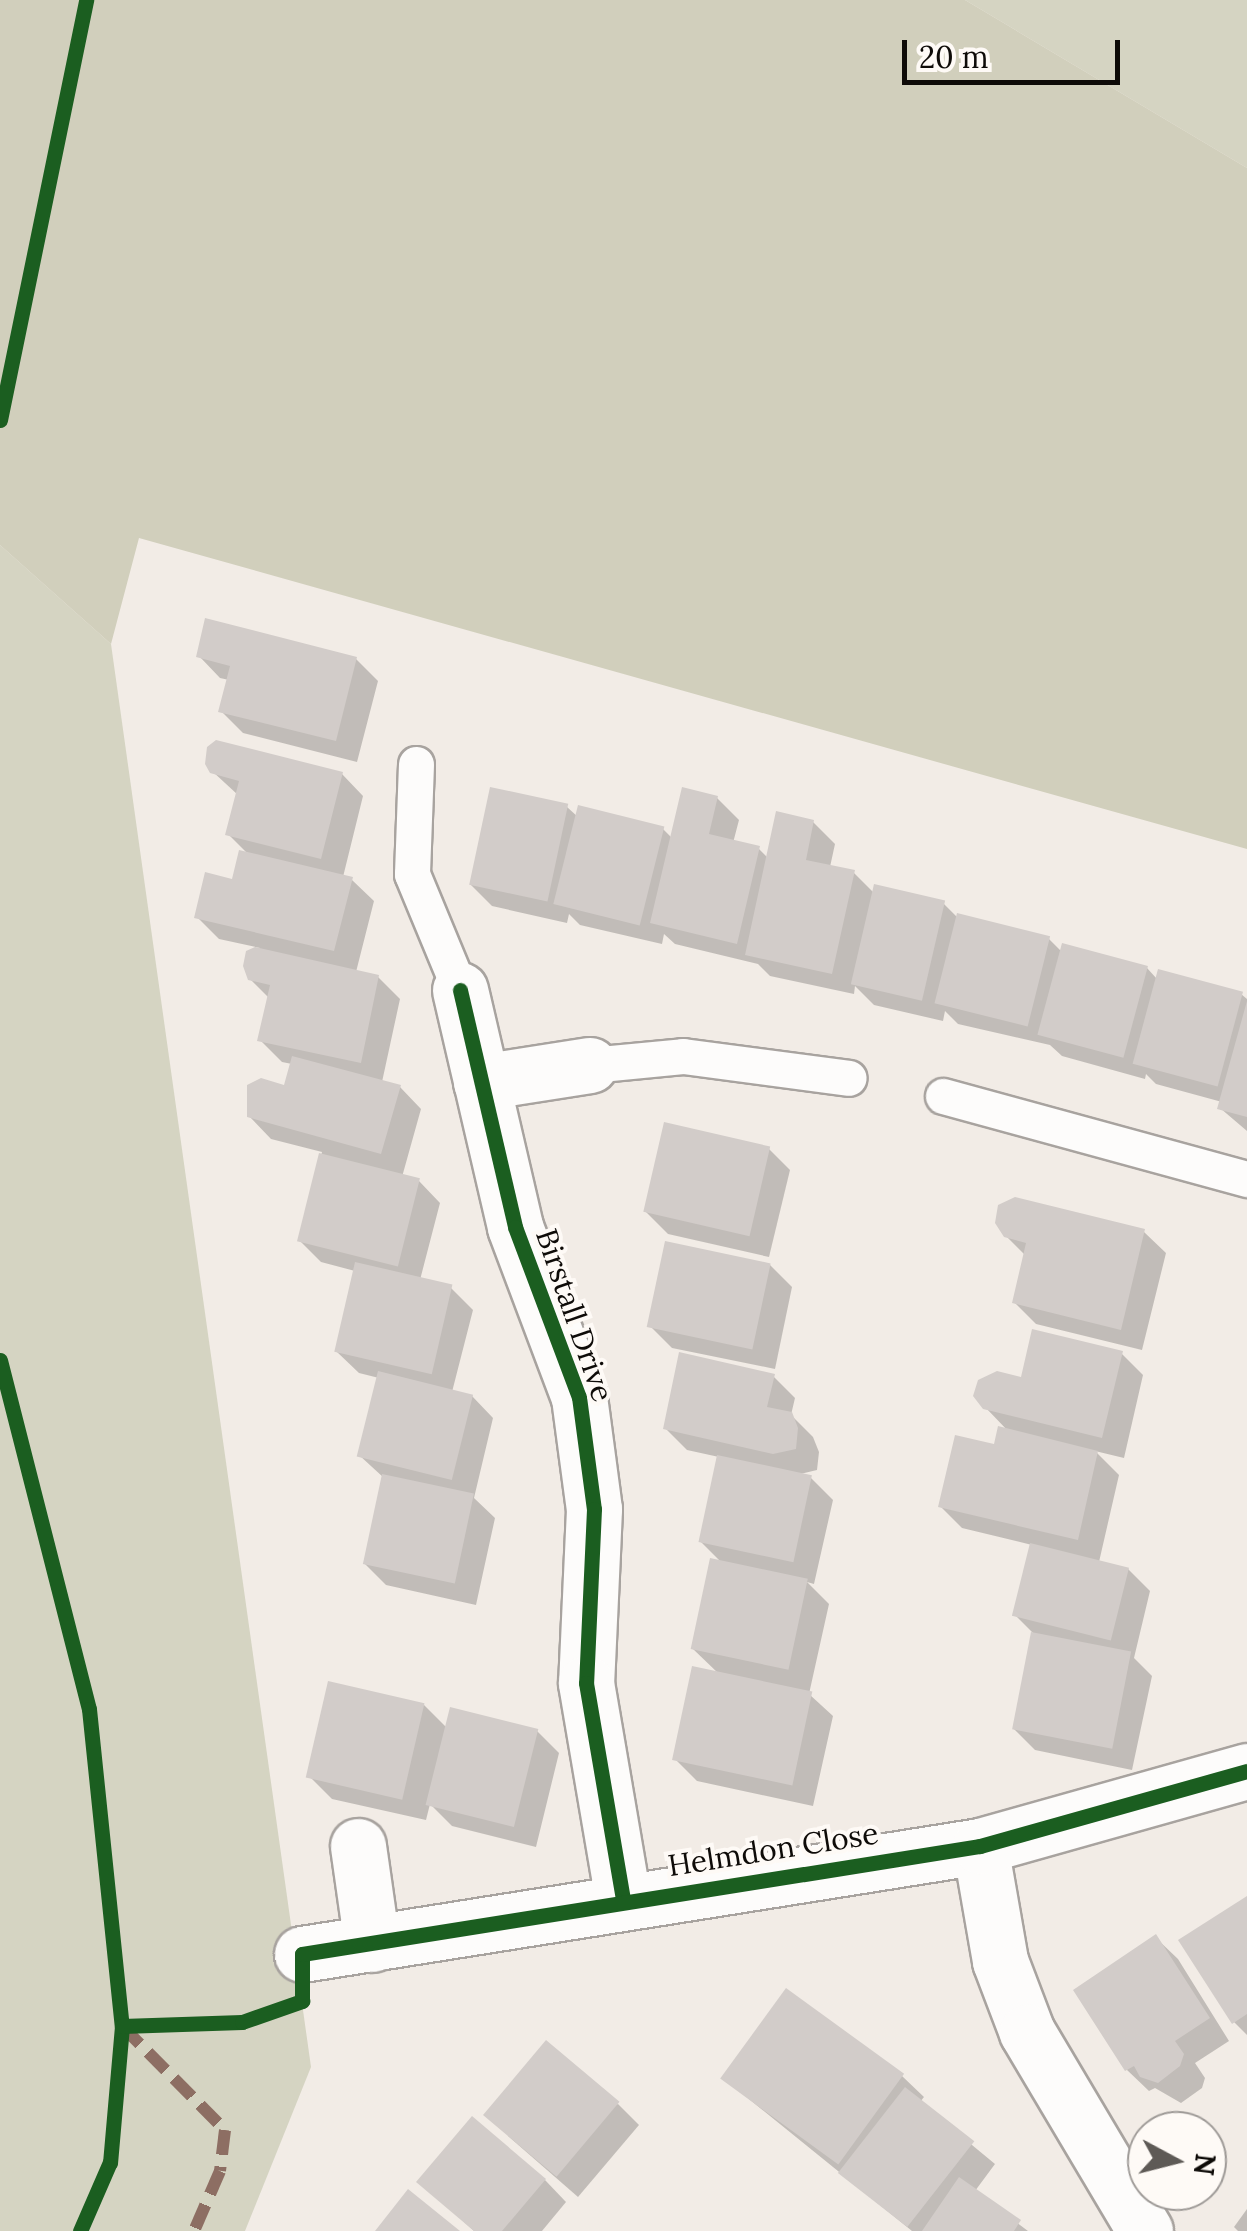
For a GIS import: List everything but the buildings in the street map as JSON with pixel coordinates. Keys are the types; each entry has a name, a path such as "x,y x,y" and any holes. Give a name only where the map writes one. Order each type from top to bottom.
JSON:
{"street":[{"name":"Birstall Drive","path":"460,990 516,1227 579,1397 594,1509 586,1683 623,1900"},
{"path":"481,1082 590,1065"},
{"name":"Helmdon Close","path":"302,1954 980,1846 1247,1771"},
{"path":"358,1846 372,1944"},
{"path":"980,1846 1000,1961 1027,2032 1145,2231"}],"lane":[{"path":"416,764 412,874 460,990"},
{"path":"590,1065 683,1056 849,1078"},
{"path":"943,1096 1247,1179"}],"green space":[{"path":"965,0 1247,0 1247,168"},
{"path":"0,545 111,644 311,2067 245,2231 0,2231"}],"shaded area":[{"path":"0,0 965,0 1247,168 1247,849 139,538 111,644 0,545"}],"marked path":[{"path":"122,2026 225,2130 220,2171 194,2231"}],"cycle path":[{"path":"0,420 86,0"},
{"path":"460,990 515,1227 579,1397 594,1509 586,1683 623,1900"},
{"path":"0,1360 89,1709 122,2026 110,2162 80,2231"},
{"path":"122,2026 242,2022 302,2001 302,1954 980,1846 1247,1771"}]}
